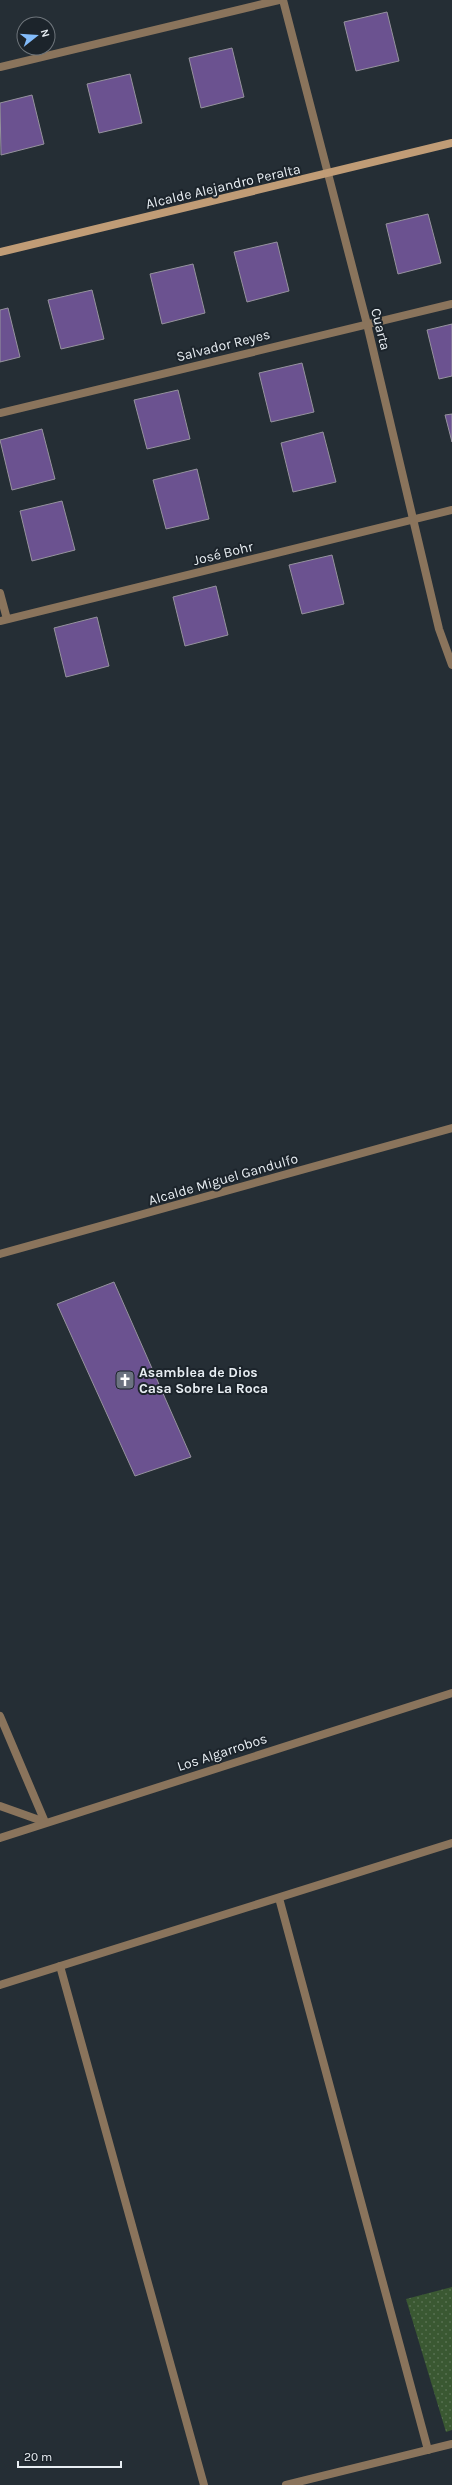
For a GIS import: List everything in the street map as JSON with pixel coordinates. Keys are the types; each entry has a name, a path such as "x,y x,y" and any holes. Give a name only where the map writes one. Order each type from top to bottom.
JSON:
{"street":[{"path":"0,67 279,0"},
{"name":"Cuarta","path":"283,0 367,324 439,629 452,665"},
{"name":"Alcalde Alejandro Peralta","path":"0,252 452,143"},
{"name":"Salvador Reyes","path":"0,413 452,304"},
{"name":"José Bohr","path":"4,620 452,510"},
{"path":"0,592 4,620"},
{"name":"Alcalde Miguel Gandulfo","path":"0,1254 452,1128"},
{"name":"Los Algarrobos","path":"0,1838 45,1822 452,1693"},
{"path":"0,1716 45,1822"},
{"path":"0,1806 45,1822"},
{"path":"0,1985 452,1843"},
{"path":"279,1898 428,2450"},
{"path":"60,1966 204,2485"},
{"path":"286,2485 452,2444"}],"green space":[{"path":"452,2287 452,2430 446,2432 406,2299"}],"building":[{"path":"387,12 399,61 356,71 344,22"},
{"path":"232,48 244,97 201,108 189,58"},
{"path":"130,74 142,123 99,133 87,84"},
{"path":"32,95 44,144 1,155 0,103"},
{"path":"428,214 441,263 398,274 386,224"},
{"path":"277,242 289,291 247,302 234,252"},
{"path":"193,264 205,313 162,324 150,274"},
{"path":"92,290 104,339 61,349 48,300"},
{"path":"8,308 20,357 0,362 0,310"},
{"path":"452,324 452,376 439,379 427,330"},
{"path":"302,363 314,412 271,422 259,373"},
{"path":"178,390 190,439 147,449 134,400"},
{"path":"452,414 452,442 445,415"},
{"path":"42,429 55,479 12,490 0,440"},
{"path":"323,432 336,482 293,492 281,443"},
{"path":"197,469 209,519 166,529 153,480"},
{"path":"62,501 75,550 32,561 20,511"},
{"path":"332,555 344,604 302,614 289,565"},
{"path":"216,586 228,635 185,646 173,597"},
{"path":"97,617 109,666 66,677 54,628"},
{"name":"Asamblea de Dios Casa Sobre La Roca","path":"114,1282 191,1457 135,1476 57,1304"}],"place":[{"name":"Asamblea de Dios Casa Sobre La Roca","path":"125,1380"}]}
